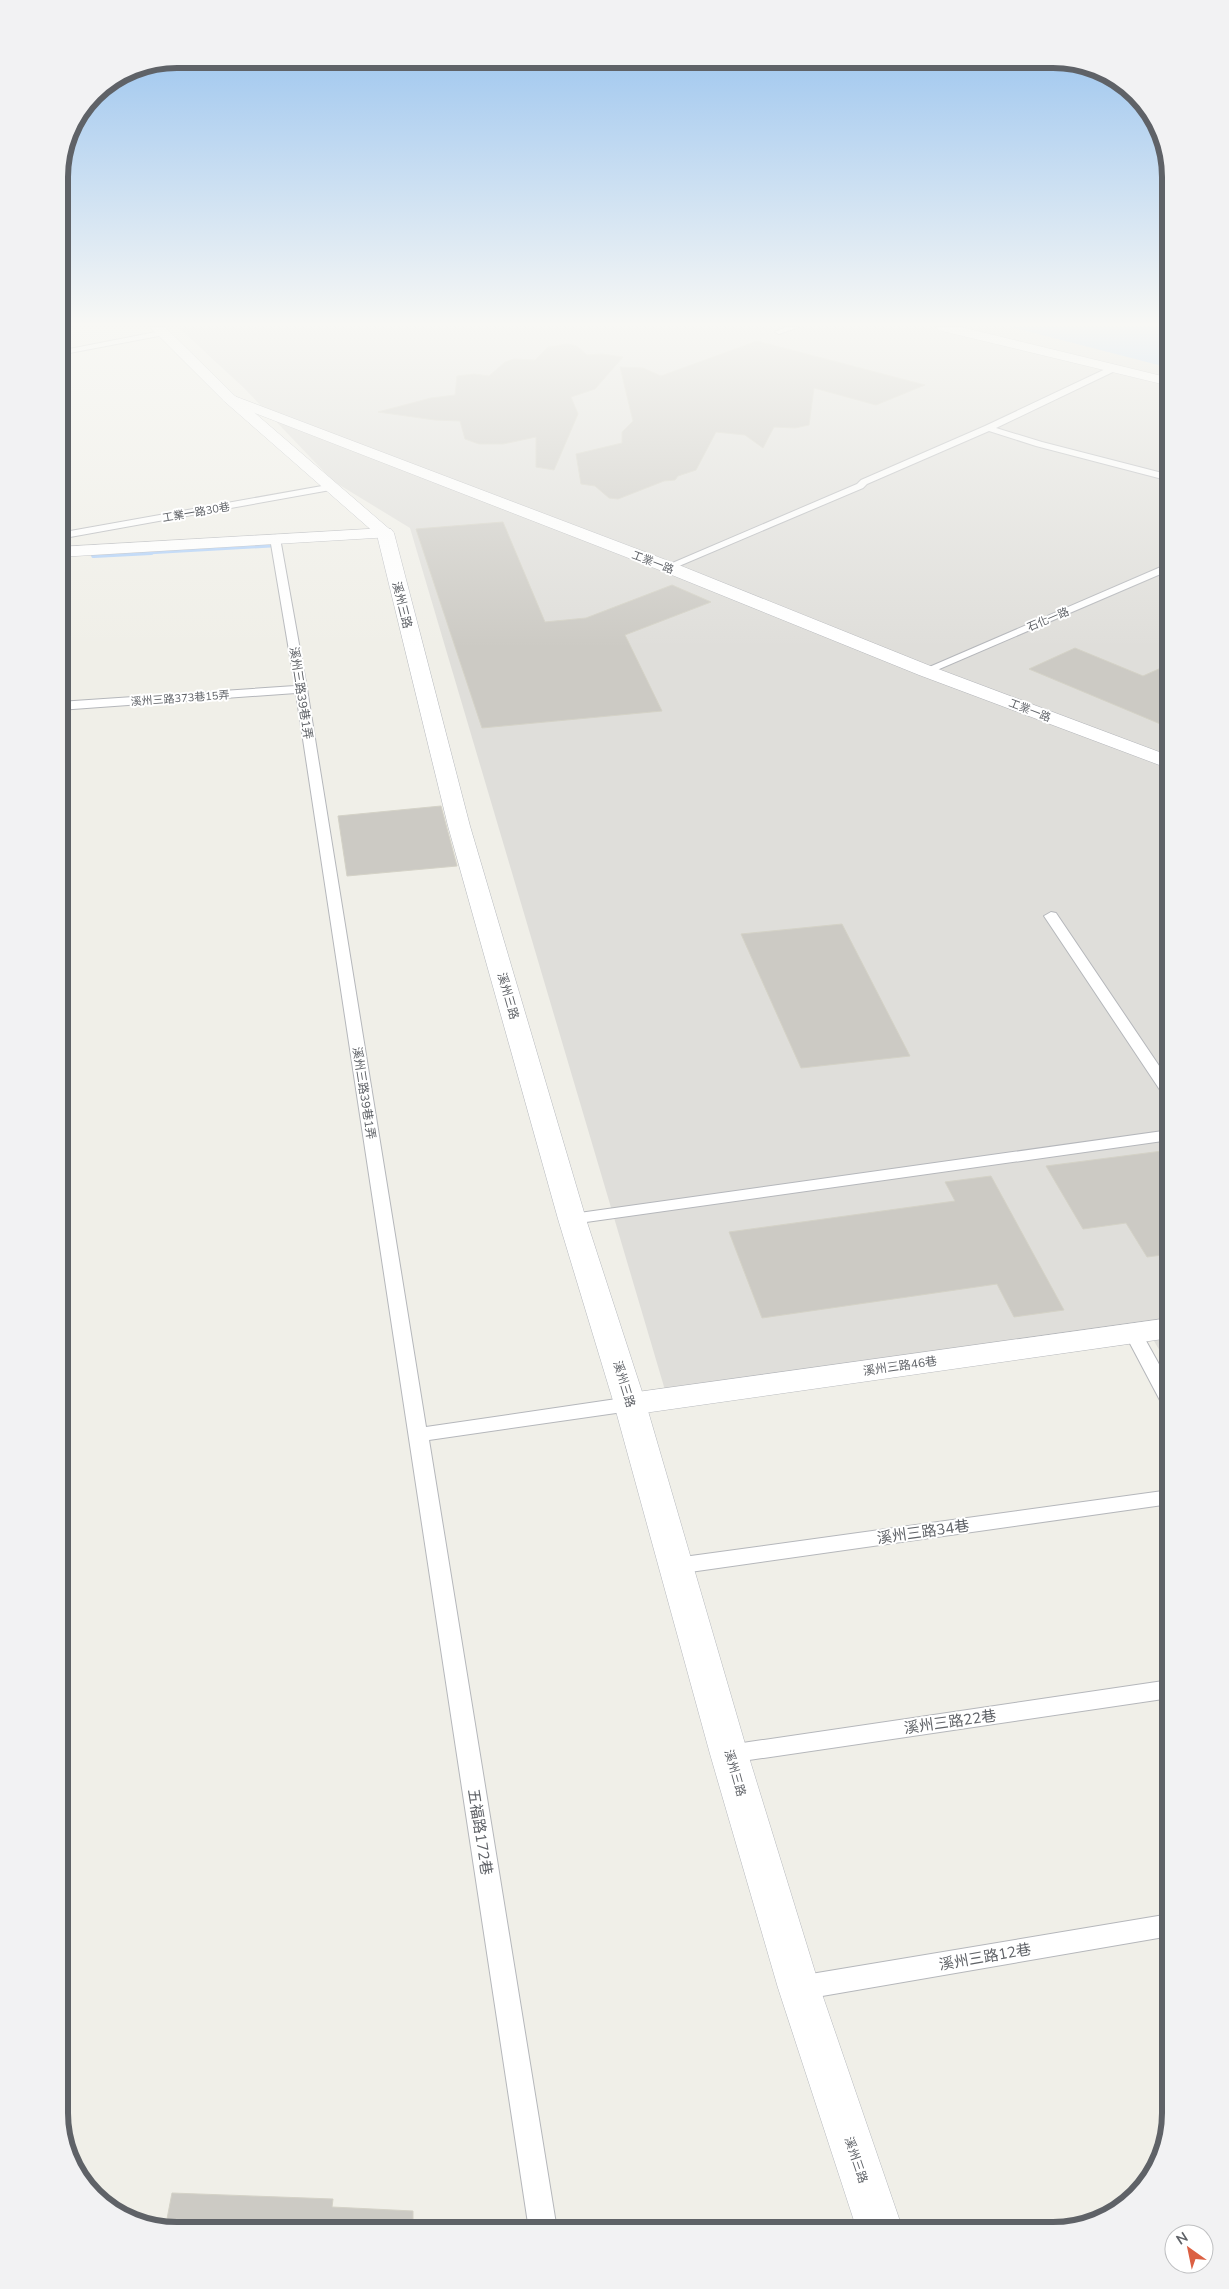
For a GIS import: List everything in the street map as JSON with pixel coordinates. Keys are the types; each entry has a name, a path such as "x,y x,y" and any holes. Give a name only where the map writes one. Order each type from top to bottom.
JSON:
{"street":[{"path":"271,434 385,533"},
{"name":"工業一路","path":"322,434 668,567 926,671 1162,760"},
{"path":"68,551 385,533"},
{"name":"溪州三路","path":"385,533 459,826 572,1219 630,1404 729,1754 799,1988 877,2222"},
{"name":"溪州三路46巷","path":"630,1404 1162,1329"}],"lane":[{"path":"668,567 860,486 864,482 975,434"},
{"path":"1007,434 1162,476"},
{"name":"工業一路30巷","path":"68,534 333,487"},
{"name":"溪州三路39巷1弄","path":"275,538 301,689 417,1435"},
{"name":"石化一路","path":"926,671 1162,569"},
{"name":"溪州三路373巷15弄","path":"68,705 301,689"},
{"path":"1051,916 1162,1081"},
{"path":"572,1219 1162,1136"},
{"path":"1134,1334 1162,1386"},
{"path":"417,1435 630,1404"},
{"name":"五福路172巷","path":"417,1435 542,2221"},
{"name":"溪州三路34巷","path":"676,1566 1162,1499"},
{"name":"溪州三路22巷","path":"729,1754 1162,1691"},
{"name":"溪州三路12巷","path":"799,1988 1162,1926"}],"shaded area":[{"path":"288,434 1162,434 1162,1354 1154,1341 670,1407 410,528 333,481"}],"building":[{"path":"464,434 570,434 554,470 536,467 536,437 503,444 479,444 465,439"},
{"path":"622,434 715,434 696,470 678,476 675,480 664,481 618,499 609,498 595,486 581,484 576,454 622,443"},
{"path":"734,434 770,434 763,448 745,435"},
{"path":"503,522 545,622 586,618 672,585 711,602 625,635 662,711 482,728 416,529"},
{"path":"1075,648 1143,676 1162,668 1162,725 1029,669"},
{"path":"441,806 457,866 347,876 338,816"},
{"path":"842,924 910,1056 801,1068 741,934"},
{"path":"1162,1151 1162,1255 1147,1257 1126,1223 1083,1229 1046,1166"},
{"path":"991,1176 1064,1310 1014,1317 997,1284 762,1318 729,1232 955,1201 945,1182"},
{"path":"172,2193 333,2199 332,2207 413,2211 413,2221 167,2221"}],"waterway":[{"path":"129,553 271,545"},
{"path":"94,555 151,552"}]}
